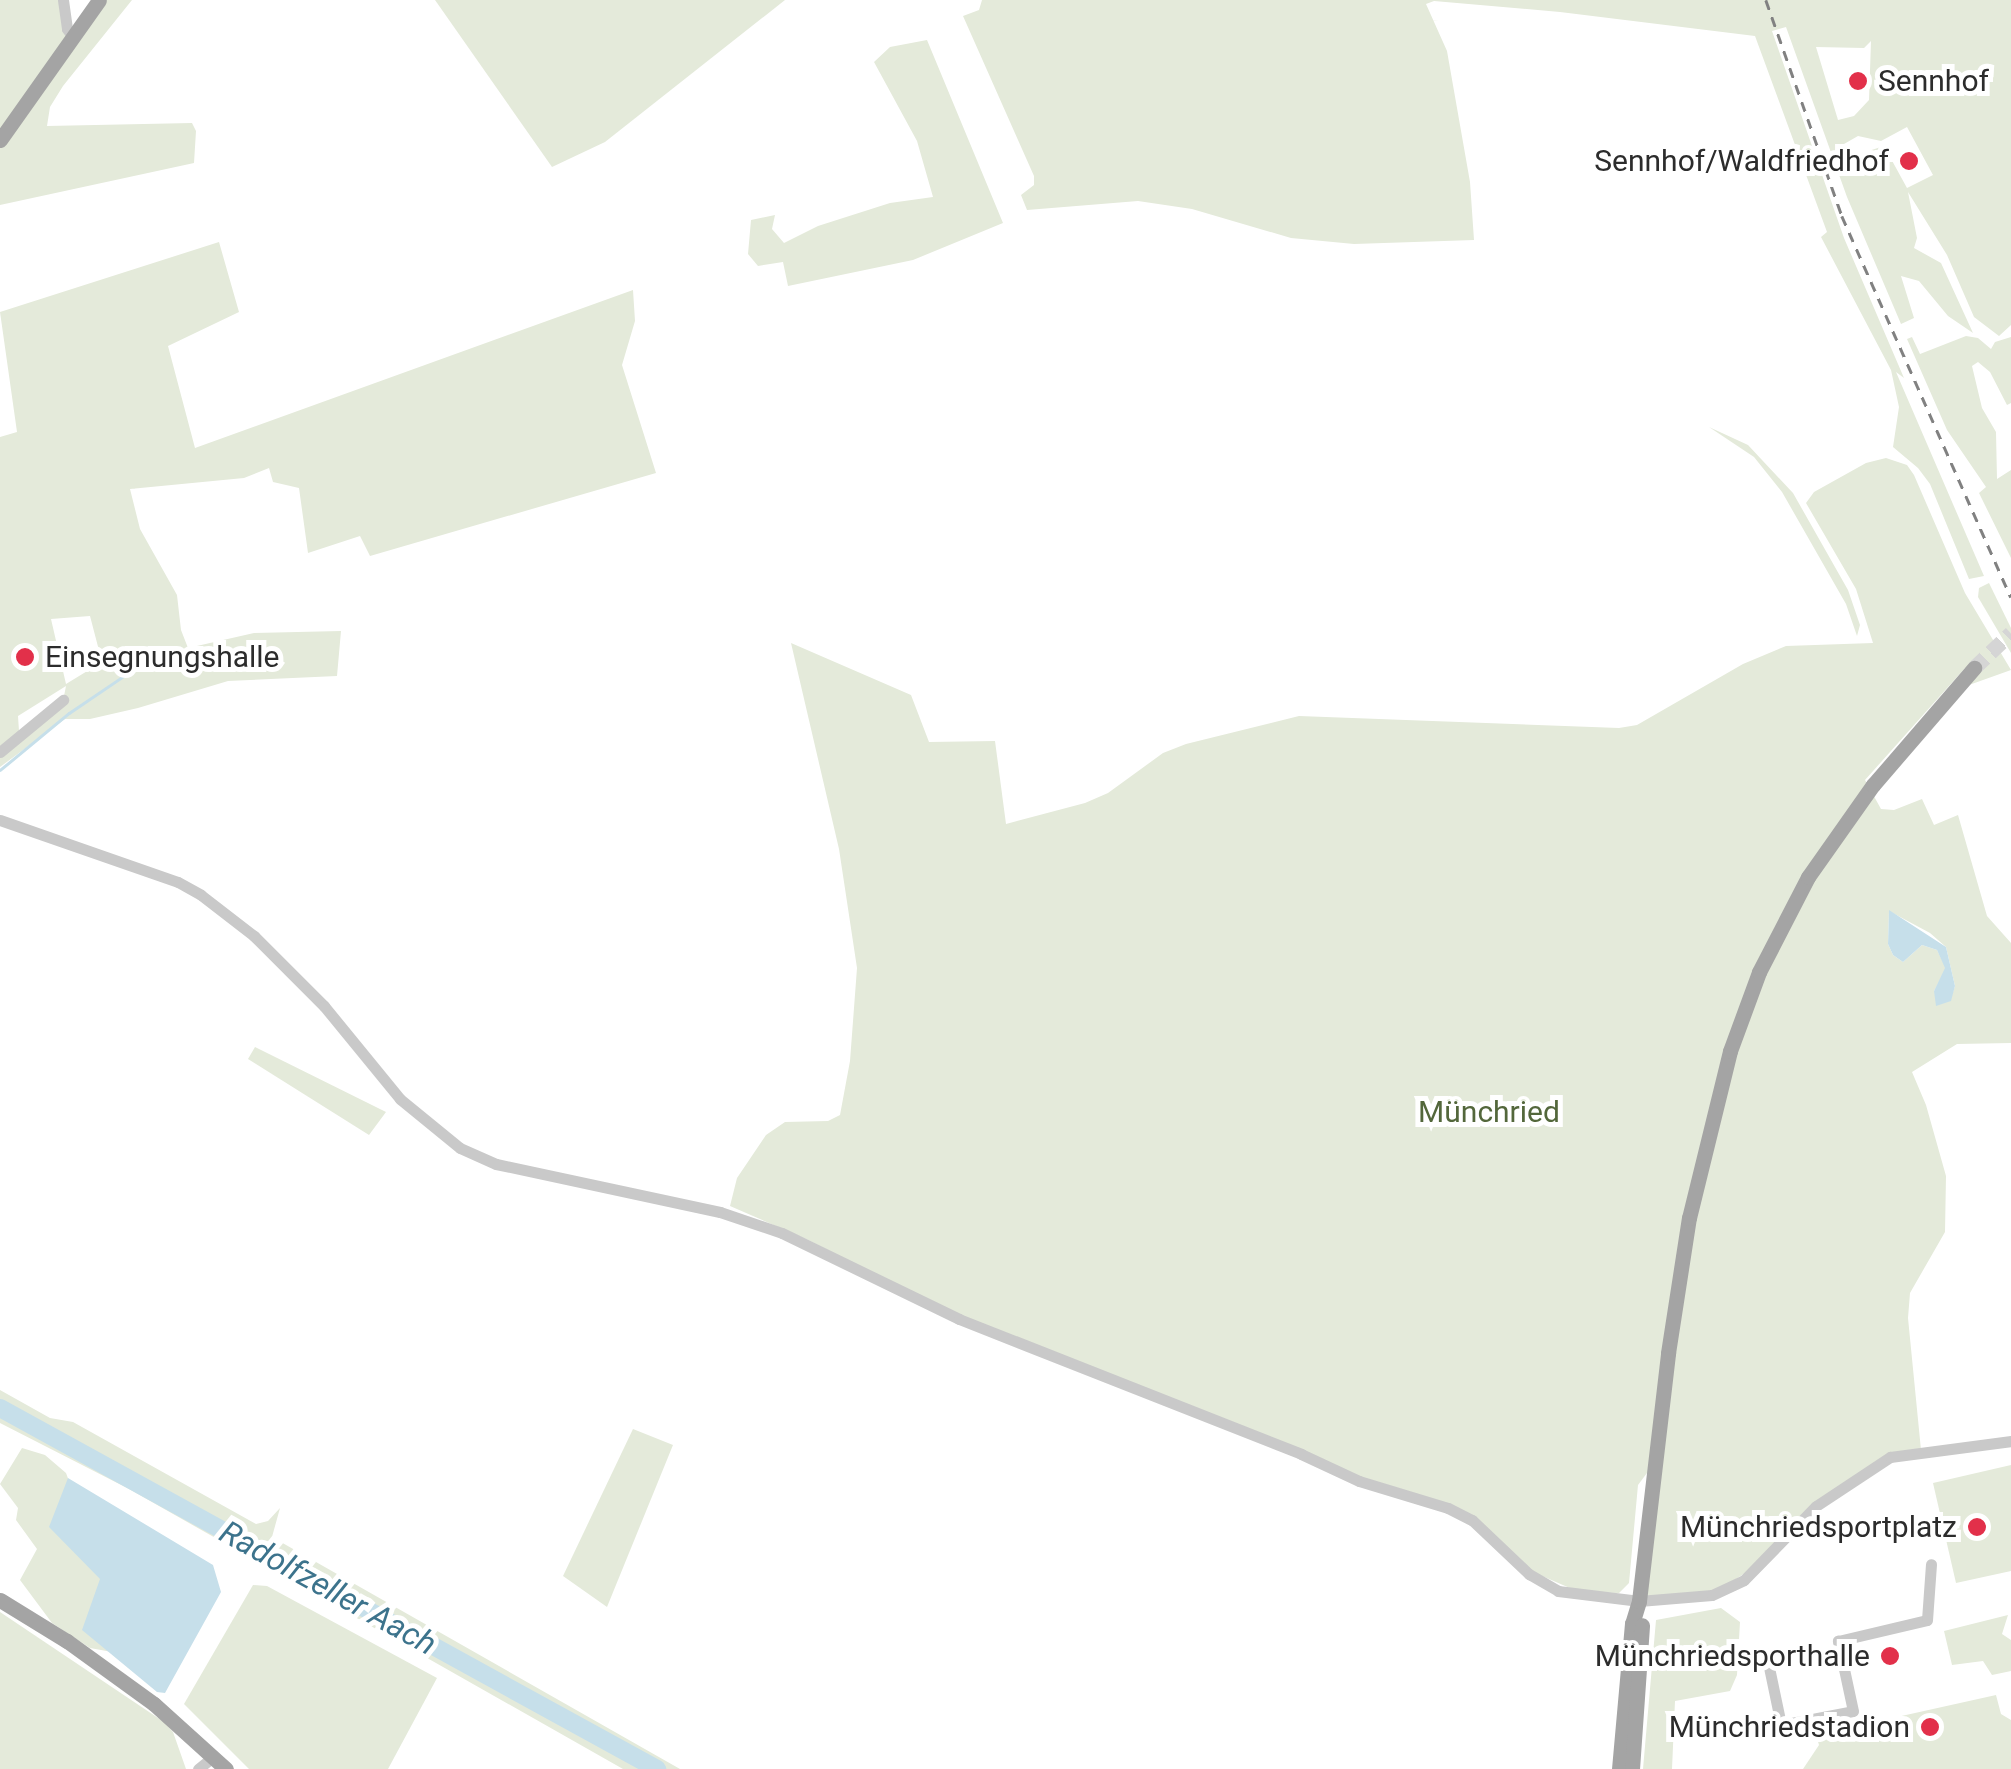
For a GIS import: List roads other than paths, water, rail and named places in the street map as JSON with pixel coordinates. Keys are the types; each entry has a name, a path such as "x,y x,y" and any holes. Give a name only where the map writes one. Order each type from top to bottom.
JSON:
{"main road":[{"path":"0,140 99,0"},
{"path":"1619,1769 1632,1624 1639,1601 1689,1218 1706,1135 1743,1013 1793,904 1840,829 1915,733 1974,668"},
{"path":"0,1600 154,1704 226,1769"},
{"path":"1632,1769 1642,1625 1639,1601"}],"street":[{"path":"63,0 67,29 73,37"},
{"path":"0,752 63,700"},
{"path":"0,820 178,882 201,895 254,936 324,1006 376,1064 400,1099 435,1132 482,1159 741,1218 959,1319 1336,1471 1472,1520 1529,1574 1558,1591 1639,1601 1712,1595 1744,1580 1816,1506 1890,1458 2011,1441"},
{"path":"1762,1654 1766,1654 1782,1726 1854,1711 1838,1641 1926,1620 1931,1564"},
{"path":"198,1769 214,1757"}],"water":[{"path":"1889,910 1946,947 1955,986 1951,1001 1936,1006 1934,991 1945,968 1937,950 1922,945 1903,962 1893,955 1888,944"},
{"path":"68,1478 213,1565 221,1592 165,1693 157,1692 82,1630 100,1579 49,1527"}],"waterway":[{"path":"0,770 69,713 128,673 180,649"},
{"name":"Radolfzeller Aach","path":"0,1408 657,1769"}],"tunnel":[{"path":"1974,668 2011,633"}],"railway":[{"path":"1766,0 1842,216 2011,597"}],"place":[{"name":"Sennhof","path":"1858,81"},
{"name":"Sennhof/Waldfriedhof","path":"1909,161"},
{"name":"Einsegnungshalle","path":"25,657"},
{"name":"Münchriedsportplatz","path":"1977,1527"},
{"name":"Münchriedsporthalle","path":"1890,1656"},
{"name":"Münchriedstadion","path":"1930,1727"}],"park label":[{"name":"Münchried","path":"1489,1112"}]}
